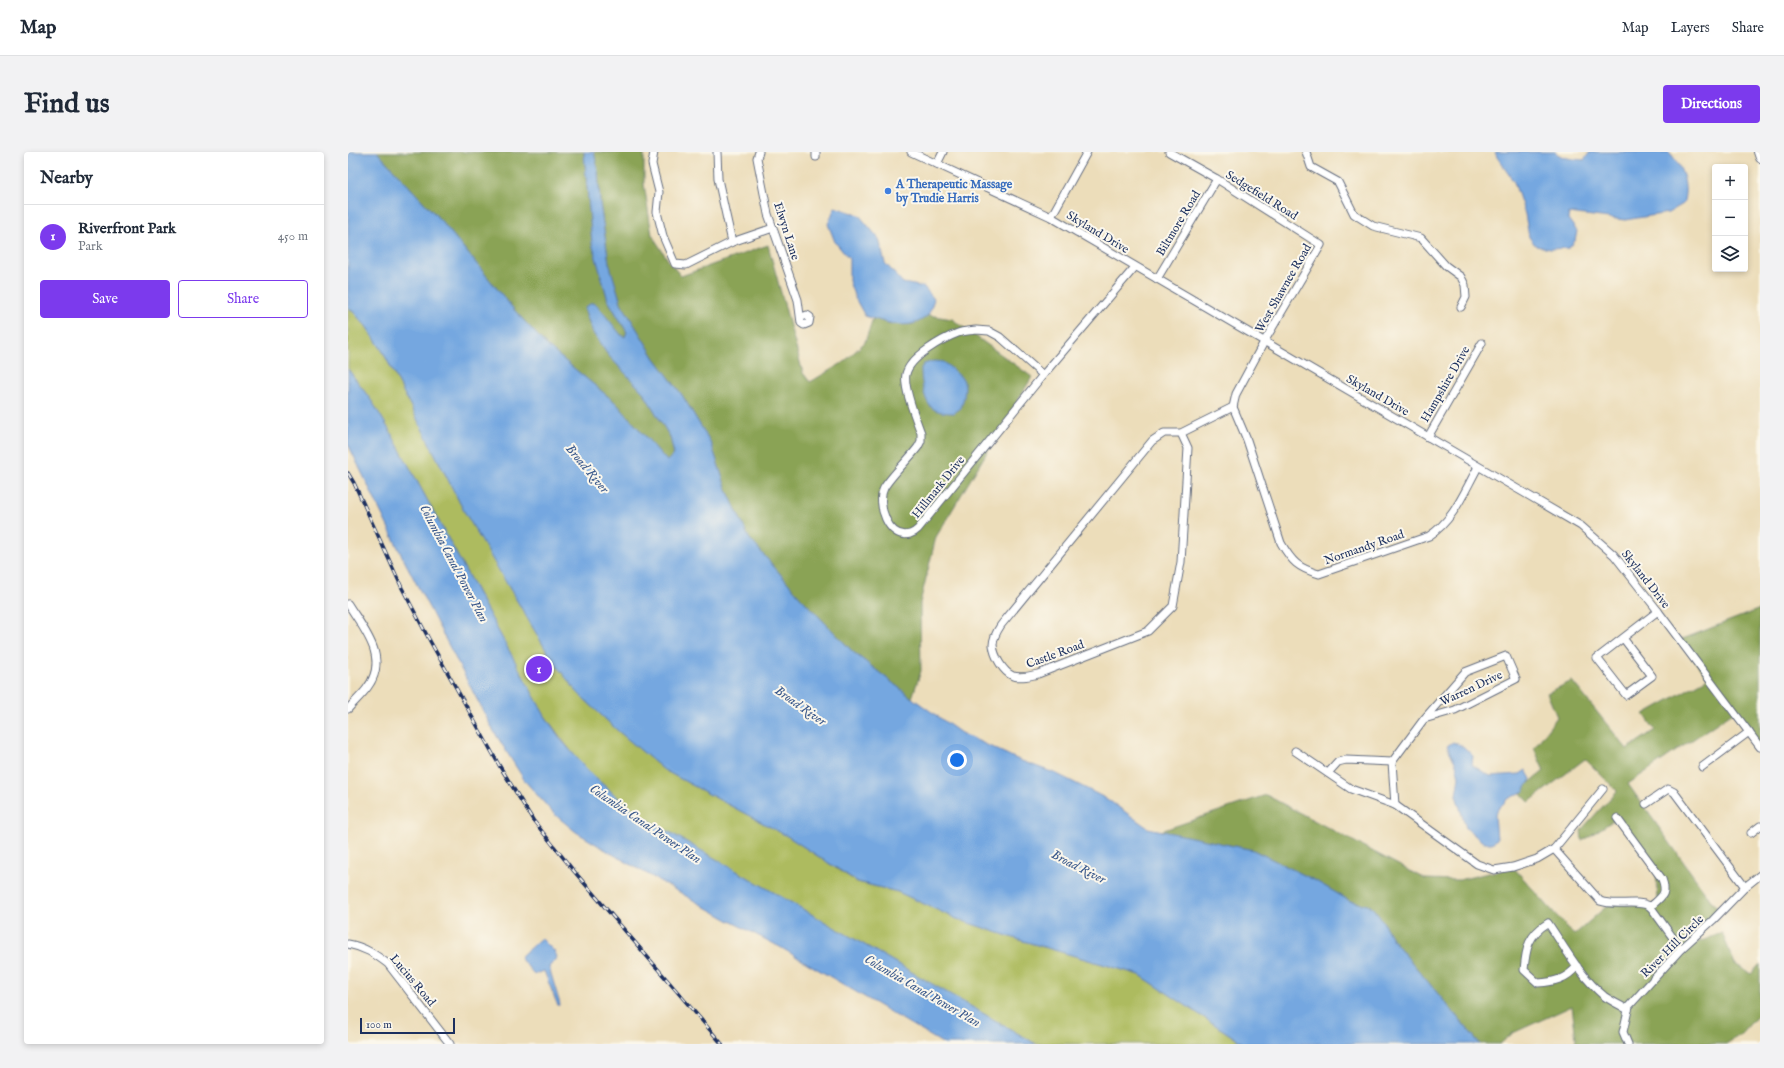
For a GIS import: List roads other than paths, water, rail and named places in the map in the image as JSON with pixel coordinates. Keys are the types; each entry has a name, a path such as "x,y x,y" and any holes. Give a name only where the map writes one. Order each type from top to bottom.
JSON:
{"main road":[{"path":"1758,152 1760,158"}],"street":[{"path":"654,152 652,164 658,192 657,212 663,236 675,264 686,265 732,242 773,228"},
{"path":"717,152 718,179 732,242"},
{"name":"Elwyn Lane","path":"759,152 757,158 768,214 798,300 802,317"},
{"name":"Skyland Drive","path":"911,152 1051,217 1584,529 1614,555 1760,747"},
{"path":"937,164 943,152"},
{"path":"1051,217 1087,152"},
{"name":"Sedgefield Road","path":"1169,152 1217,179 1321,245"},
{"path":"1306,152 1311,167 1338,182 1354,214 1373,226 1421,238 1446,266 1461,277 1465,284 1466,297 1461,307"},
{"name":"Biltmore Road","path":"1157,278 1217,179"},
{"name":"West Shawnee Road","path":"1264,342 1321,245"},
{"name":"Hillmark Drive","path":"1043,375 1000,337 989,330 976,330 958,333 938,343 916,358 909,366 906,380 921,433 921,441 918,447 884,489 881,503 890,527 900,534 910,534 918,529 1043,375 1135,267"},
{"path":"1233,407 1236,394 1264,342"},
{"name":"Hampshire Drive","path":"1428,437 1482,343"},
{"name":"Castle Road","path":"1181,433 1188,448 1181,562 1173,606 1148,631 1038,674 1023,677 1012,676 996,657 993,646 995,636 1001,625 1152,441 1164,433 1181,433 1233,407"},
{"name":"Normandy Road","path":"1233,407 1247,440 1281,544 1290,559 1303,569 1319,574 1429,536 1440,528 1454,510 1478,467"},
{"path":"348,604 372,643 377,662 373,680 367,689 348,709"},
{"path":"1623,638 1652,676 1626,696 1597,658 1658,611"},
{"name":"Warren Drive","path":"1392,762 1424,719 1465,672 1506,656 1516,679 1455,710 1424,719"},
{"path":"1702,767 1749,732"},
{"path":"1295,751 1351,789 1395,804 1477,864 1494,870 1513,867 1537,859 1554,849 1603,789"},
{"path":"1328,773 1338,762 1346,760 1392,762 1395,804"},
{"path":"1646,804 1668,789 1674,792 1745,887"},
{"path":"1617,818 1662,879 1666,888 1663,894 1650,908"},
{"path":"1751,833 1760,826"},
{"path":"1554,849 1600,901 1609,904 1642,903 1650,908 1681,949"},
{"name":"River Hill Circle","path":"1628,1044 1623,1032 1629,1006 1681,949 1713,920 1745,887 1760,875"},
{"path":"1577,966 1571,974 1553,982 1538,983 1524,970 1526,948 1537,930 1548,923 1577,966 1604,996 1628,1010"},
{"name":"Lucius Road","path":"348,944 362,947 375,954 388,964 450,1044"}],"water":[{"name":"Broad River","path":"348,152 377,152 443,223 516,312 548,347 616,403 667,461 674,454 670,437 644,393 608,355 593,333 585,311 585,307 592,303 597,305 621,335 625,337 627,332 608,300 592,243 584,152 594,152 598,172 600,204 609,263 621,303 654,357 682,395 711,443 726,488 749,538 801,598 853,652 912,698 961,733 1019,760 1057,774 1107,799 1148,828 1253,850 1314,880 1350,901 1371,906 1382,920 1392,939 1480,1044 1244,1044 1140,975 1020,940 957,919 898,892 858,882 787,836 664,770 617,730 578,693 552,660 464,511 382,350 366,326 348,306"},
{"path":"1495,152 1555,152 1565,157 1584,160 1590,152 1669,152 1678,163 1681,170 1685,183 1685,197 1683,204 1668,213 1625,220 1569,213 1568,219 1577,231 1575,241 1569,248 1550,249 1536,246 1529,237 1525,214 1514,182"},
{"path":"835,207 859,215 879,239 885,263 903,283 924,287 934,299 927,316 913,324 905,325 889,323 865,316 855,298 849,281 849,259 835,242 828,224"},
{"path":"934,361 944,362 963,379 965,386 964,397 961,408 954,413 938,411 932,408 924,393 921,368 924,364"},
{"name":"Columbia Canal Power Plan","path":"348,369 373,403 391,433 545,716 562,741 592,775 622,801 645,818 1036,1044 944,1044 780,947 730,921 614,855 576,832 553,813 525,781 493,730 403,558 348,444"},
{"path":"1453,742 1464,747 1473,756 1472,765 1490,776 1520,774 1526,770 1531,779 1524,791 1508,799 1498,809 1495,815 1497,839 1492,843 1484,843 1466,828 1456,795 1459,777 1456,764 1447,746"},
{"path":"541,938 555,952 557,957 549,967 560,1004 558,1006 544,971 534,974 521,959 521,956"}],"railway":[{"path":"348,473 402,588 430,641 499,765 533,820 573,870 722,1044"}],"place":[{"name":"A Therapeutic Massage by Trudie Harris","path":"888,191"},
{"name":"Riverfront Park","path":"539,669"}]}
